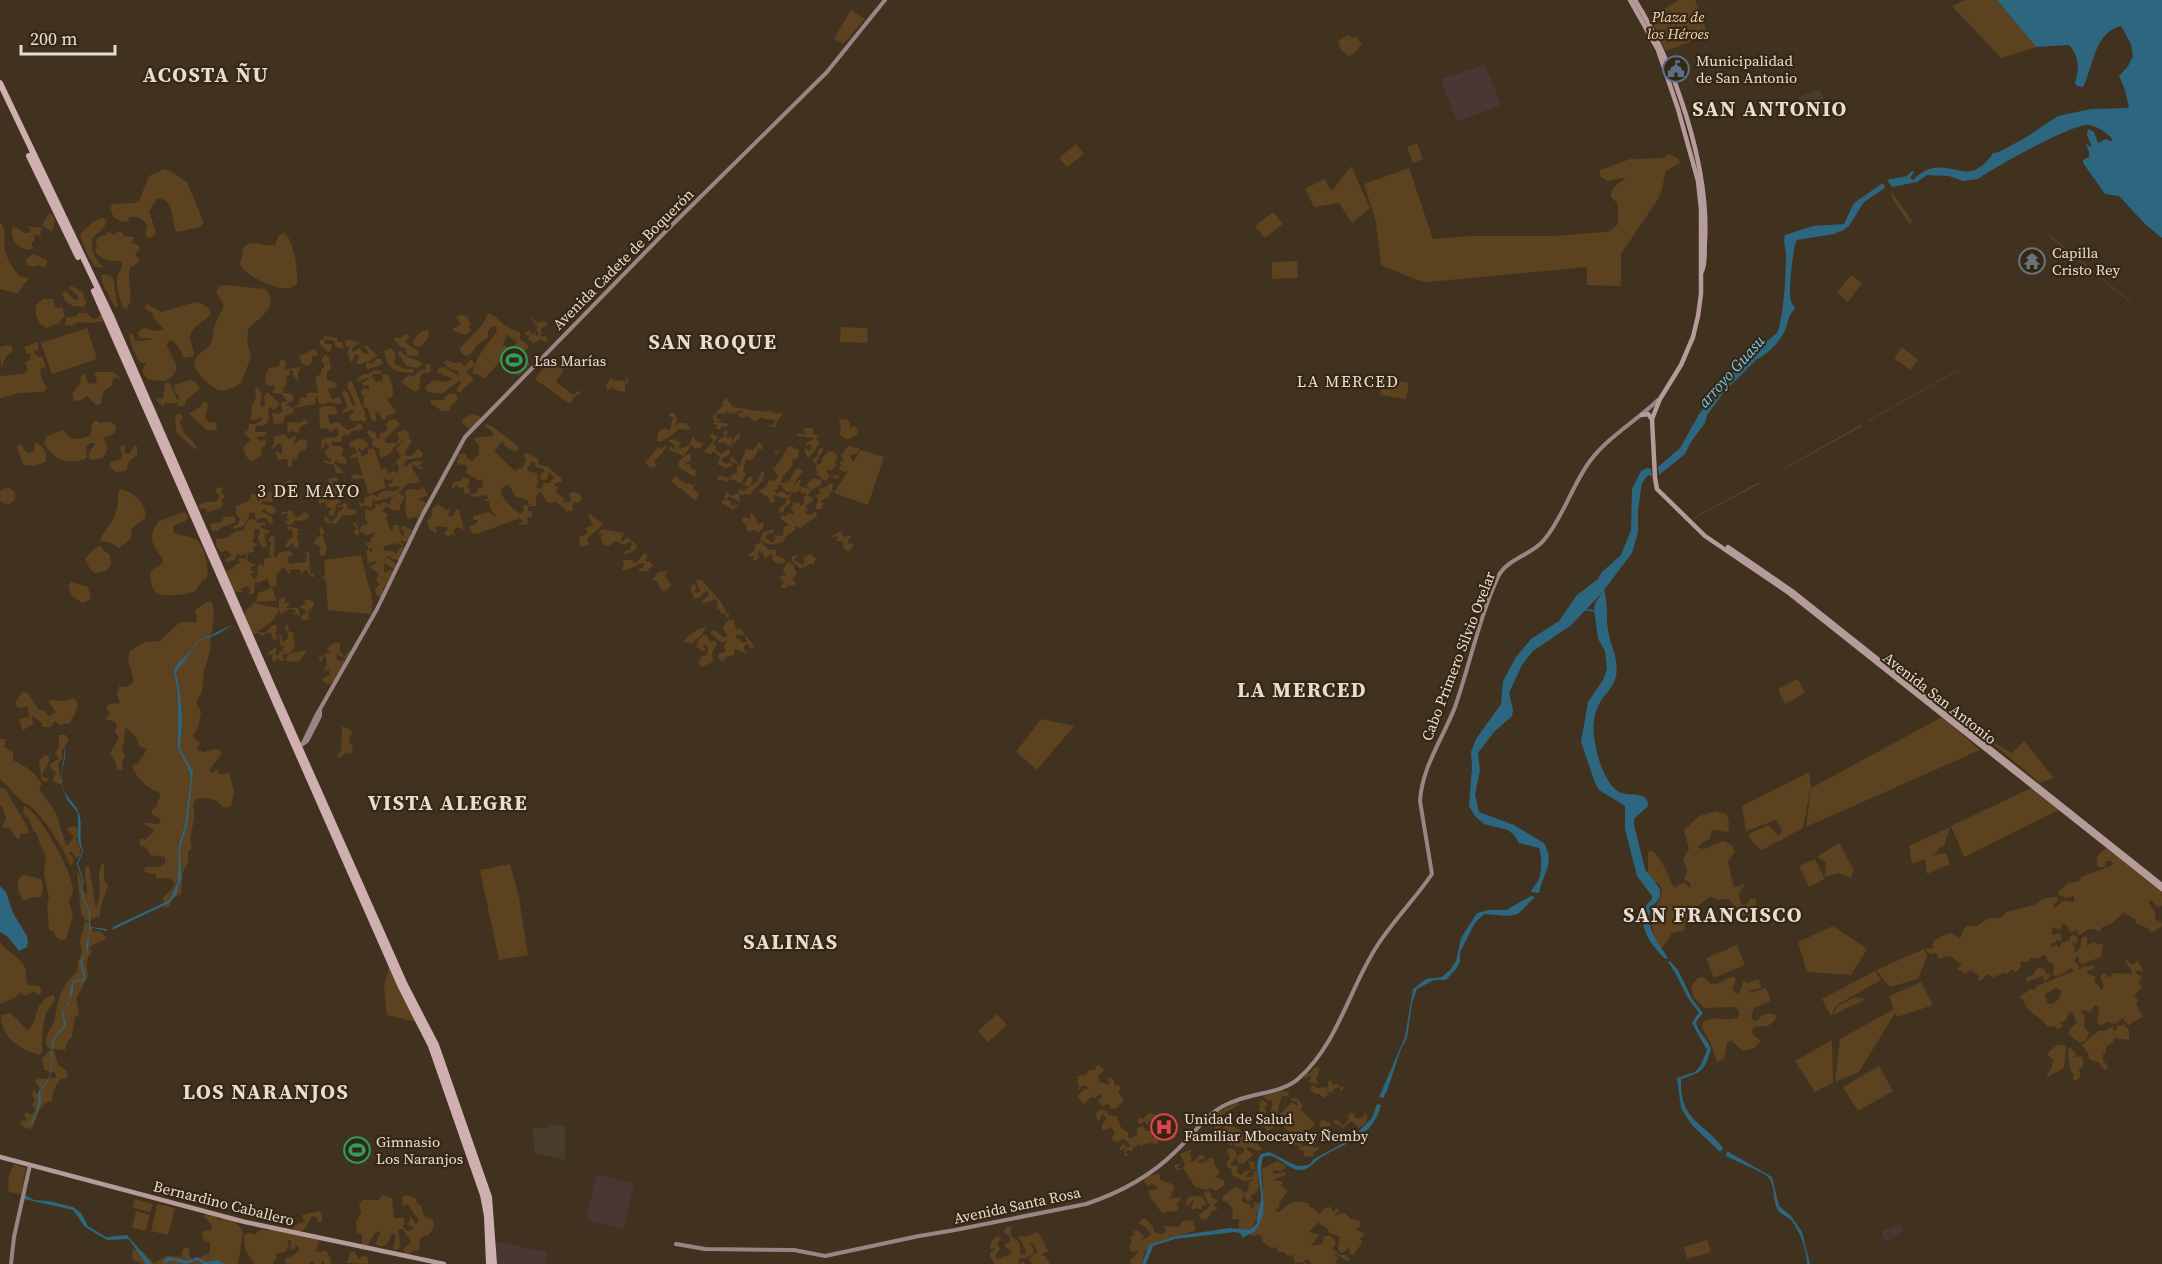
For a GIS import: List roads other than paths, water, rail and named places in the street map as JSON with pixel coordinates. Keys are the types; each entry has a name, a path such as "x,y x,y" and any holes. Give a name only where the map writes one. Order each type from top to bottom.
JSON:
{"highway":[{"path":"0,83 111,316 379,931 401,987 431,1046 483,1195 487,1216 489,1264"},
{"path":"0,92 107,317 277,707 299,747"},
{"path":"379,931 436,1045 489,1197 494,1264"}],"main road":[{"name":"Avenida Cadete de Boquerón","path":"299,747 377,609 422,516 465,437 667,230 827,72 885,0"},
{"name":"Avenida San Antonio","path":"1630,0 1670,78"},
{"name":"Avenida San Antonio","path":"1635,0 1661,47 1698,180 1701,294 1693,337 1652,419 1655,478 1658,489 1700,531 1789,593 2162,887"},
{"name":"Cabo Primero Silvio Ovelar","path":"1317,1057 1339,1024 1376,948 1432,873 1423,827 1420,790 1431,757 1455,706 1498,577 1505,568 1543,542 1591,460 1660,399"},
{"path":"1642,416 1648,414 1652,419"},
{"name":"Avenida Santa Rosa","path":"676,1244 705,1249 794,1250 825,1256 1086,1204 1103,1198 1145,1176 1173,1154 1214,1112 1231,1102 1286,1087 1296,1081 1317,1057"},
{"name":"Bernardino Caballero","path":"0,1157 245,1222 444,1264"},
{"path":"11,1264 21,1199 30,1164"}],"water":[{"path":"1997,0 2162,0 2162,238 2146,225 2119,196 2105,194 2083,163 2083,160 2089,157 2086,144 2092,147 2087,135 2088,129 2094,132 2098,143 2106,139 2113,140 2103,131 2090,125 2053,137 1978,179 1963,181 1949,176 1927,175 1917,182 1892,187 1887,180 1907,176 1912,171 1914,172 1910,178 1913,180 1932,168 1973,171 1984,164 1993,153 2025,138 2058,116 2091,109 2129,108 2119,76 2133,56 2131,44 2121,26 2105,35 2083,87 2077,86 2075,83 2077,59 2069,45 2036,47"},
{"path":"1883,183 1885,188 1864,202 1844,230 1834,234 1797,240 1790,289 1791,301 1795,309 1783,335 1724,392 1707,415 1705,423 1685,454 1659,475 1658,467 1680,448 1713,394 1745,359 1777,333 1784,294 1785,235 1813,226 1844,224 1854,203"},
{"path":"1651,469 1652,476 1648,475 1642,483 1638,509 1638,532 1632,553 1604,590 1608,629 1617,671 1614,682 1596,711 1594,729 1599,760 1610,784 1619,792 1642,796 1647,801 1648,806 1634,819 1634,825 1645,869 1660,889 1659,899 1651,909 1649,922 1668,958 1665,959 1651,943 1643,925 1642,910 1652,896 1637,876 1625,829 1625,806 1599,790 1581,742 1588,702 1603,680 1607,669 1605,651 1598,639 1594,609 1595,603 1603,592 1570,626 1533,651 1522,665 1509,693 1512,716 1494,732 1478,753 1480,771 1475,795 1479,812 1514,825 1544,843 1549,857 1539,893 1531,892 1541,872 1539,848 1519,843 1508,830 1484,824 1469,806 1471,752 1476,739 1501,704 1503,681 1516,657 1531,639 1559,621 1577,595 1598,579 1602,572 1621,555 1631,530 1632,489 1641,471"},
{"path":"234,624 218,634 199,641 176,672 182,719 180,749 193,772 187,826 180,848 181,878 176,895 169,903 112,930 113,927 170,900 178,882 179,845 185,825 191,779 178,748 178,695 174,670 198,641"},
{"path":"61,776 63,789 78,810 80,818 83,851 78,864 84,881 82,887 84,900 90,911 90,927 107,929 107,931 90,929 87,954 89,911 83,900 81,890 83,881 77,864 82,851 78,841 78,813 68,801 60,782"},
{"path":"0,886 6,892 13,913 27,936 27,947 19,951 8,937 0,932"},
{"path":"1531,896 1535,897 1518,914 1508,916 1484,914 1475,923 1460,952 1460,962 1456,969 1446,980 1434,980 1417,989 1412,1003 1407,1038 1387,1091 1383,1098 1379,1097 1405,1037 1413,989 1426,979 1442,977 1450,970 1456,961 1461,938 1477,913 1506,910"},
{"path":"86,954 82,962 86,979 73,984 69,1000 71,985 75,980 84,978 80,961"},
{"path":"1670,961 1678,970 1692,999 1703,1013 1696,1022 1711,1049 1701,1070 1681,1079 1681,1093 1684,1104 1694,1120 1723,1148 1720,1152 1691,1124 1681,1108 1677,1078 1695,1072 1701,1065 1707,1050 1692,1023 1699,1012 1686,994 1668,962"},
{"path":"64,1009 66,1025 54,1043 51,1074 40,1091 41,1102 34,1121 26,1127 35,1115 39,1090 50,1074 53,1042 55,1036 64,1025 62,1012"},
{"path":"1377,1104 1381,1105 1377,1116 1364,1132 1306,1169 1296,1169 1273,1156 1263,1157 1261,1175 1263,1214 1254,1232 1243,1238 1240,1233 1235,1232 1175,1239 1153,1246 1146,1264 1142,1264 1149,1245 1176,1236 1230,1228 1250,1230 1257,1223 1261,1198 1257,1164 1261,1154 1269,1152 1297,1166 1309,1165 1314,1159 1356,1134 1372,1118"},
{"path":"1727,1151 1772,1177 1779,1206 1791,1216 1802,1232 1810,1264 1807,1264 1804,1247 1797,1230 1791,1220 1777,1208 1772,1184 1768,1177 1726,1156"},
{"path":"25,1195 34,1200 73,1207 81,1213 88,1226 106,1237 127,1235 152,1264 146,1264 129,1239 107,1240 85,1227 73,1210 24,1199"},
{"path":"170,1257 187,1261 197,1257 206,1262 218,1260 224,1264 204,1264 197,1260 186,1264 171,1260 163,1264 165,1259"}],"waterway":[{"name":"arroyo Guasu","path":"1586,610 1597,611"}],"place":[{"name":"Municipalidad de San Antonio","path":"1676,69"},
{"name":"Capilla Cristo Rey","path":"2032,261"},
{"name":"Las Marías","path":"514,360"},
{"name":"Unidad de Salud Familiar Mbocayaty Ñemby","path":"1164,1127"},
{"name":"Gimnasio Los Naranjos","path":"357,1150"}],"district":[{"name":"ACOSTA ÑU","path":"206,74"},
{"name":"SAN ANTONIO","path":"1770,108"},
{"name":"SAN ROQUE","path":"713,341"},
{"name":"LA MERCED","path":"1348,381"},
{"name":"3 DE MAYO","path":"309,490"},
{"name":"LA MERCED","path":"1302,689"},
{"name":"VISTA ALEGRE","path":"448,802"},
{"name":"SAN FRANCISCO","path":"1713,914"},
{"name":"SALINAS","path":"791,941"},
{"name":"LOS NARANJOS","path":"266,1091"}],"park label":[{"name":"Plaza de los Héroes","path":"1678,24"}]}
